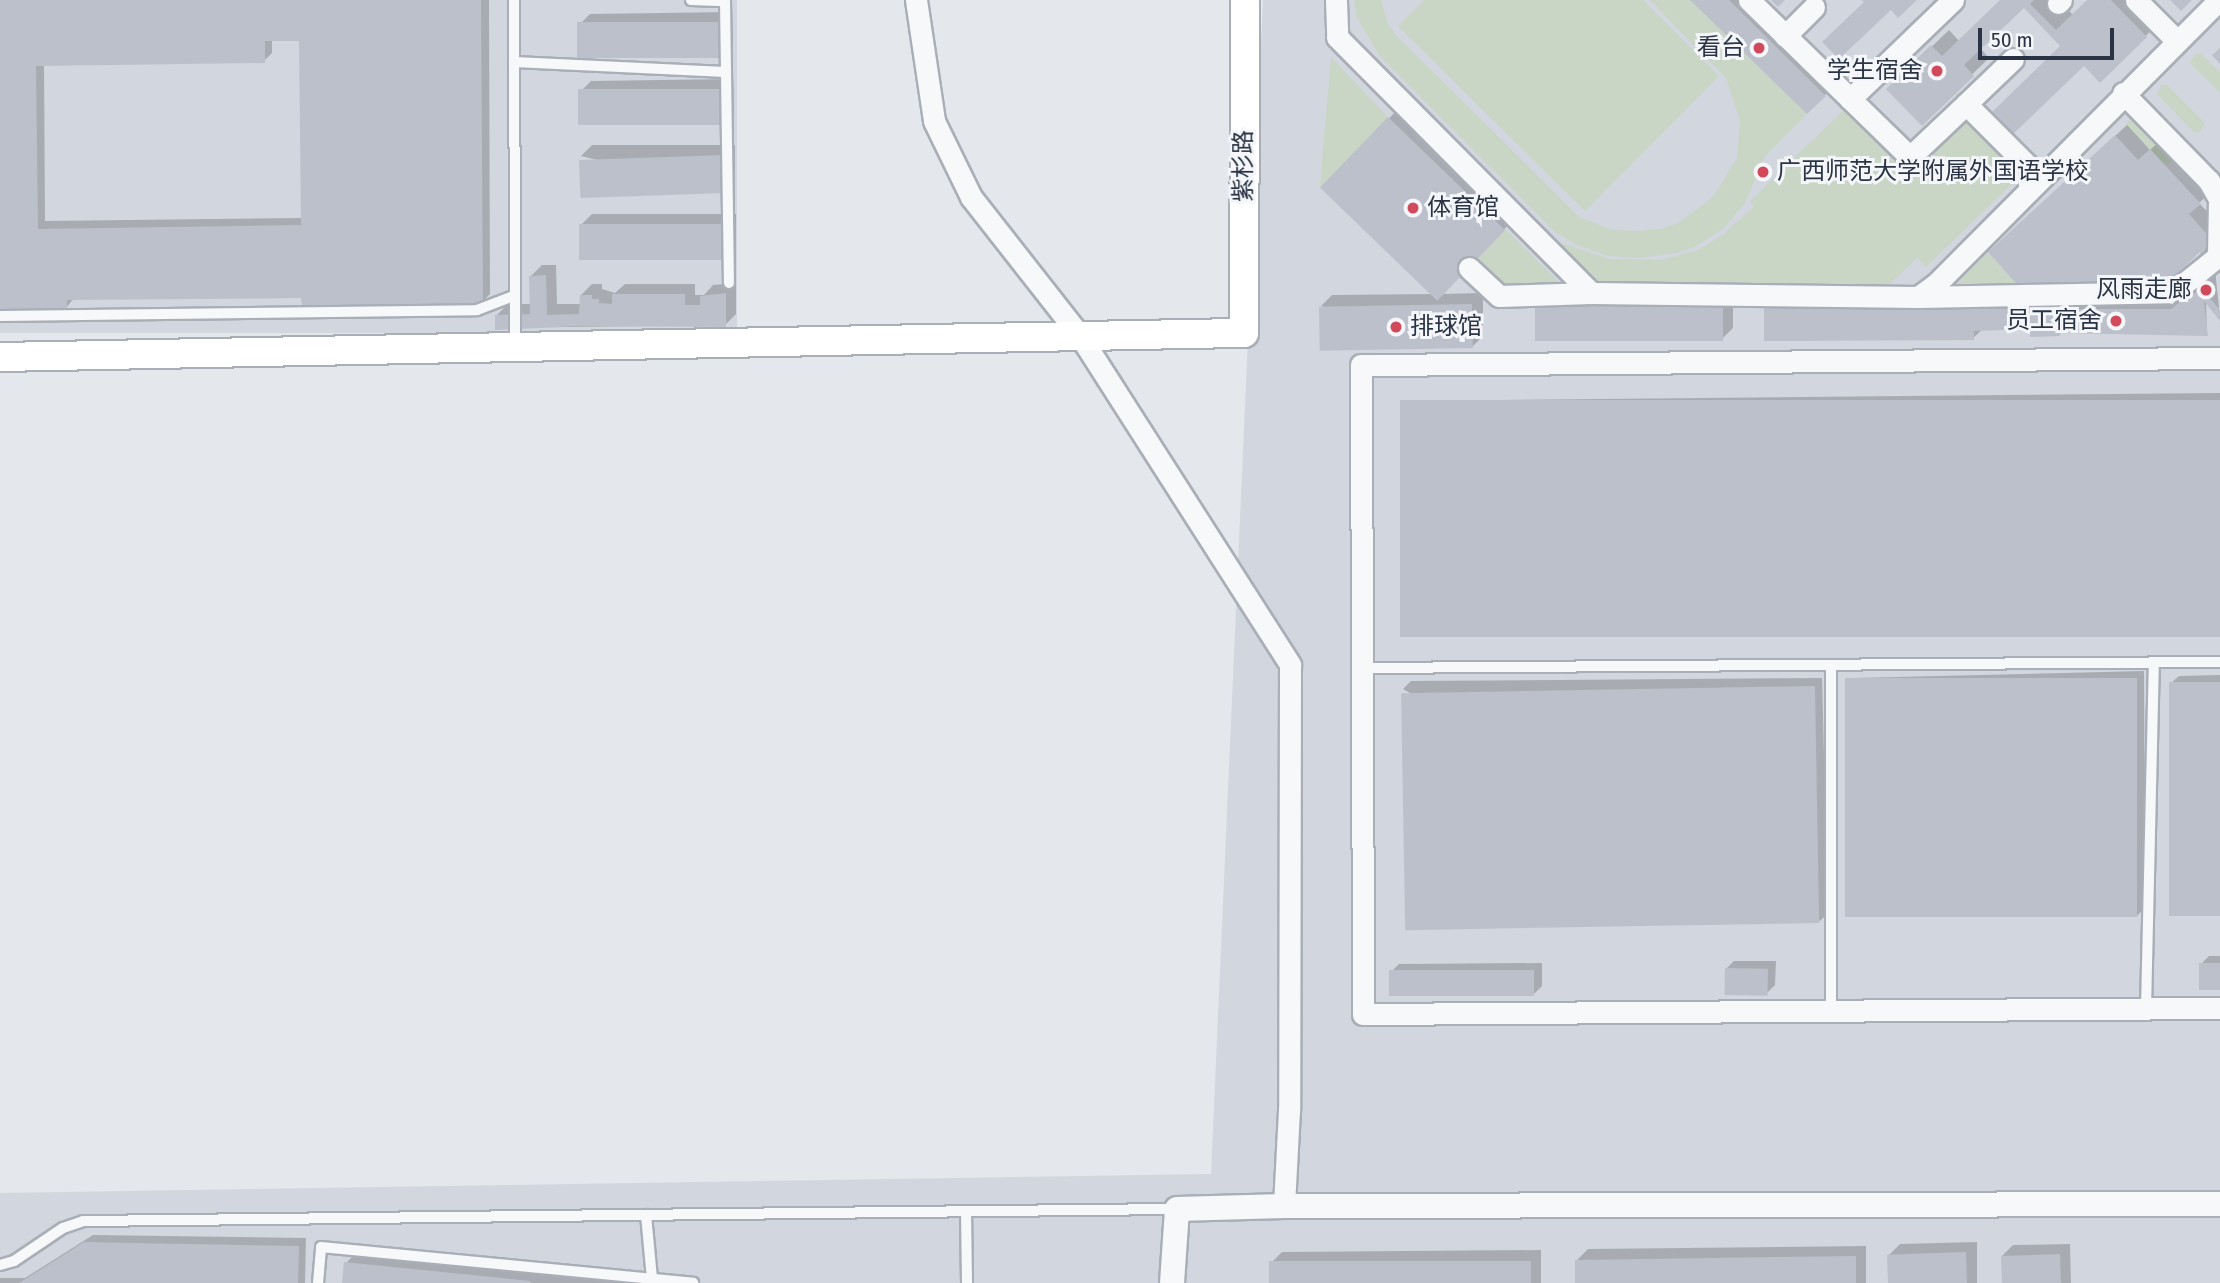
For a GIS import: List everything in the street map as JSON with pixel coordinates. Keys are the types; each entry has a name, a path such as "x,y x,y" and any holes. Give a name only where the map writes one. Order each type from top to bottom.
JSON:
{"main road":[{"name":"紫杉路","path":"1080,336 1244,333 1245,0"},
{"path":"0,357 1080,336"}],"street":[{"path":"916,0 934,121 971,197 1080,336 1290,665 1289,1110 1284,1206"},
{"path":"1336,0 1337,37 1591,293"},
{"path":"1749,0 1910,157 2013,59"},
{"path":"1850,99 1953,0"},
{"path":"2136,0 2177,41"},
{"path":"1917,297 1936,284 2123,93 2219,0"},
{"path":"1785,36 1814,7"},
{"path":"1469,268 1499,296 1591,293 1917,297 2168,292 2218,256 2219,199 2214,190 2123,93"},
{"path":"1966,103 2040,178"},
{"path":"2220,358 1361,365 1363,1014 2220,1008"},
{"path":"1172,1283 1177,1209 1284,1206 2220,1204"}],"lane":[{"path":"514,0 515,347"},
{"path":"691,0 725,0 729,283"},
{"path":"514,62 726,72"},
{"path":"0,316 477,310 514,296"},
{"path":"1362,668 2220,662"},
{"path":"2147,1009 2154,663"},
{"path":"1831,665 1831,1011"},
{"path":"0,1265 15,1261 63,1228 83,1221 1177,1209"},
{"path":"966,1211 967,1283"},
{"path":"646,1215 652,1279"},
{"path":"318,1283 321,1247 693,1283"}],"shaded area":[{"path":"0,0 737,0 737,333 0,333"},
{"path":"1263,0 2220,0 2220,1283 0,1283 0,1193 1211,1174"}],"green space":[{"path":"1354,0 1381,0 1388,24 1396,35 1579,217 1610,229 1661,229 1678,223 1713,197 1737,158 1740,121 1726,78 1650,0 1690,0 1807,114 1765,156 1745,203 1723,229 1695,247 1675,253 1638,258 1608,256 1575,244 1555,232 1379,55 1357,18"},
{"path":"1424,0 1643,0 1719,76 1585,211 1398,26"},
{"path":"2201,53 2220,73 2220,93 2190,63 2195,54"},
{"path":"1331,57 1388,117 1320,187"},
{"path":"2161,85 2167,85 2205,123 2200,132 2195,133 2157,94"},
{"path":"1850,104 1907,164 1967,113 2024,172 1926,267 1917,258 1889,285 1591,281 1549,239 1610,259 1661,260 1698,250 1724,234 1754,206 1750,201"},
{"path":"2136,116 2174,159 2170,163 2164,164 2126,125 2131,117"},
{"path":"1506,230 1565,288 1504,290 1475,262"},
{"path":"1988,252 2022,290 1958,289 1957,284"}],"building":[{"path":"0,0 481,0 483,304 302,306 301,298 67,300 67,310 0,310","holes":["265,41 299,41 301,225 38,229 36,66 265,63"]},
{"name":"看台","path":"1690,0 1729,0 1826,96 1807,114"},
{"name":"学生宿舍","path":"1771,0 1785,0 1778,7"},
{"name":"学生宿舍","path":"1861,0 1917,0 1898,18 1891,10 1839,59 1822,42 1864,2"},
{"name":"学生宿舍","path":"2000,0 2034,0 2030,4 2056,30 2087,0 2111,0 2147,37 2100,83 2084,66 2010,137 1989,115 2060,46 2024,8 1964,65 1974,76 1922,126 1886,89 1931,45 1942,56"},
{"path":"2170,0 2192,0 2181,11"},
{"path":"577,22 722,22 722,58 577,58"},
{"path":"2220,48 2220,64 2212,55"},
{"path":"578,89 723,89 723,125 578,125"},
{"name":"体育馆","path":"1388,117 1505,230 1437,301 1320,187"},
{"path":"2115,135 2138,160 2150,149 2201,204 2189,214 2213,241 2205,249 2209,297 2220,310 2220,321 2204,301 2208,336 2060,333 2060,336 2030,337 2030,329 1974,331 1974,340 1764,341 1764,306 1974,304 2051,299 2058,309 2171,309 2203,284 2200,252 2162,288 2022,290 1988,252"},
{"path":"724,155 725,193 580,198 579,160"},
{"path":"579,224 725,224 725,260 579,260"},
{"path":"546,275 547,315 579,314 580,295 592,295 592,299 599,299 599,303 612,304 612,294 685,294 685,305 700,305 700,296 726,293 726,327 579,326 495,330 495,315 530,314 529,276"},
{"name":"排球馆","path":"1472,304 1473,348 1320,351 1319,307"},
{"path":"1535,306 1723,306 1723,341 1535,341"},
{"path":"1400,400 2220,400 2220,637 1400,637"},
{"path":"1845,678 2137,678 2137,917 1845,917"},
{"path":"2169,682 2220,682 2220,916 2169,916"},
{"path":"1815,686 1819,923 1405,930 1401,693"},
{"path":"2199,963 2220,963 2220,990 2199,990"},
{"path":"1725,968 1768,969 1768,996 1725,995"},
{"path":"1389,970 1534,970 1534,996 1389,996"},
{"path":"84,1242 299,1246 298,1283 19,1283"},
{"path":"1966,1252 1967,1283 1888,1283 1887,1255"},
{"path":"2060,1254 2061,1283 2002,1283 2001,1256"},
{"path":"1856,1256 1856,1283 1575,1283 1575,1260"},
{"path":"1269,1261 1531,1261 1531,1283 1269,1283"},
{"path":"344,1262 531,1281 342,1283"}],"place":[{"name":"看台","path":"1759,48"},
{"name":"学生宿舍","path":"1937,71"},
{"name":"广西师范大学附属外国语学校","path":"1763,172"},
{"name":"体育馆","path":"1413,208"},
{"name":"风雨走廊","path":"2206,290"},
{"name":"员工宿舍","path":"2116,321"},
{"name":"排球馆","path":"1396,327"}]}
